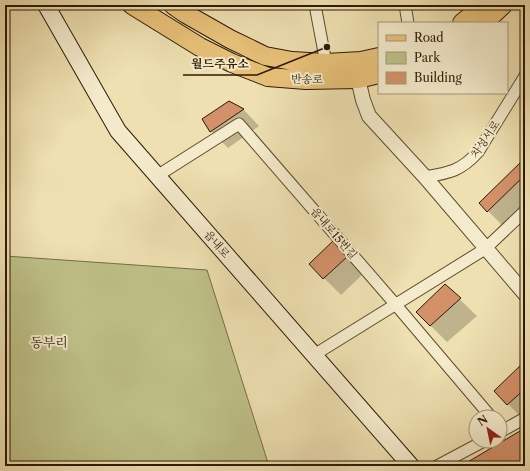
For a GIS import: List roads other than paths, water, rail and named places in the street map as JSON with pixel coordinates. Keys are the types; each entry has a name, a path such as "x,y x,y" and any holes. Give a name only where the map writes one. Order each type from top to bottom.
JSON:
{"main road":[{"name":"읍내로","path":"46,5 118,131 411,466"},
{"name":"반송로","path":"132,5 200,47 232,63 268,77 306,80 358,79 378,74"},
{"name":"반송로","path":"173,5 230,39 265,56 292,61 326,63 361,61 378,57"},
{"path":"463,22 484,5"},
{"path":"485,22 502,5"}],"street":[{"path":"314,5 326,63"},
{"path":"406,5 408,22"},
{"name":"차성서로","path":"425,177 446,174 470,161 478,152 525,76"},
{"path":"358,79 369,116 425,177 525,294"},
{"name":"읍내로15번길","path":"157,176 239,124 484,409"},
{"path":"314,355 485,249 525,211"},
{"path":"508,427 525,418"},
{"path":"438,466 469,449"}],"place":[{"name":"월드주유소","path":"327,47"}],"district":[{"name":"동부리","path":"49,342"}]}
